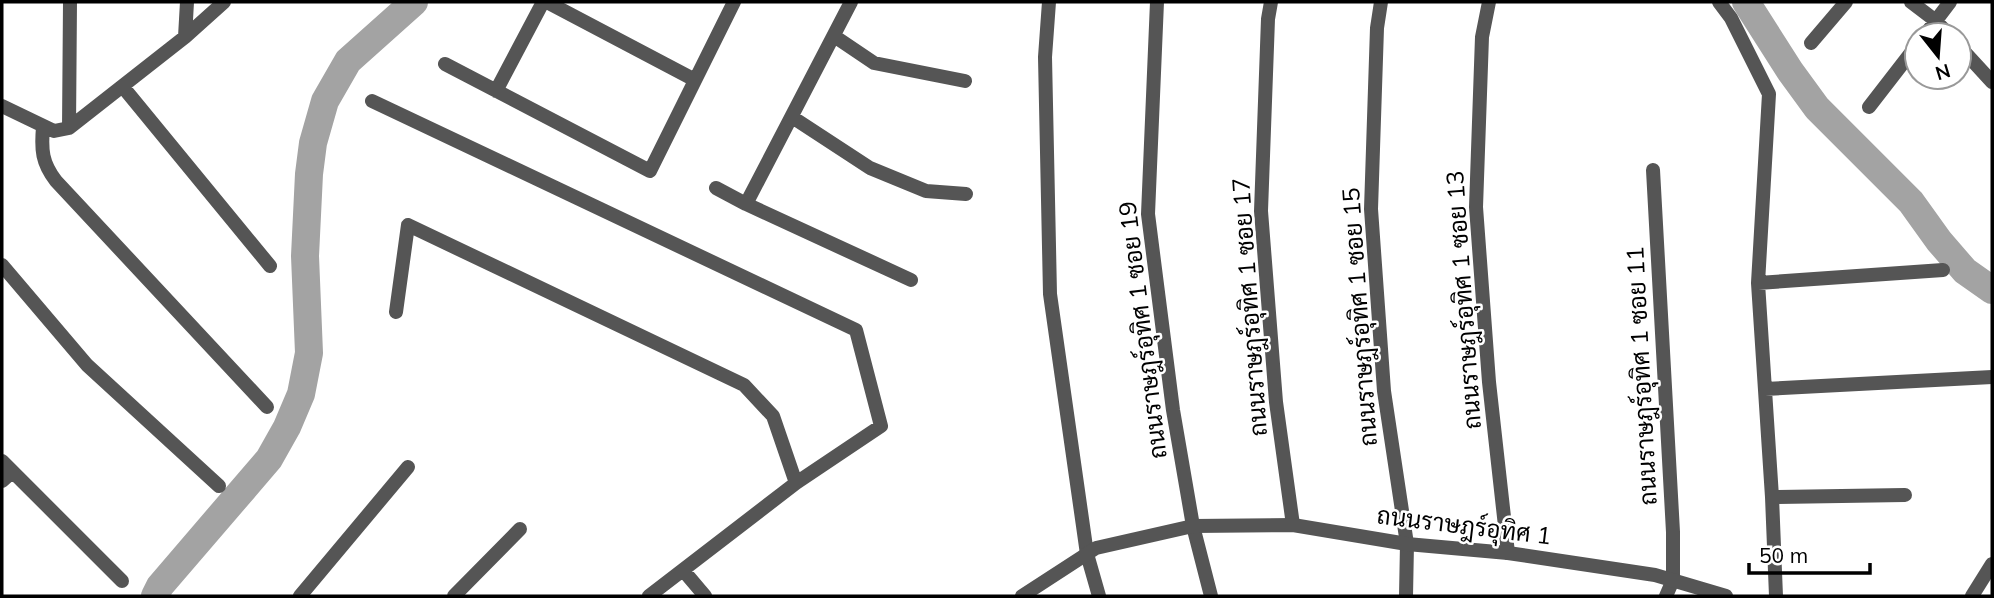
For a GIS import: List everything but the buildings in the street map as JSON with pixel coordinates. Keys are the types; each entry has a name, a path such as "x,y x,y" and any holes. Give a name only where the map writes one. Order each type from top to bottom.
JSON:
{"street":[{"path":"69,128 71,2"},
{"path":"185,37 187,2"},
{"path":"2,106 54,131 69,128 185,37 224,2"},
{"path":"496,91 545,2 695,80"},
{"path":"445,64 650,171 734,2"},
{"path":"746,204 851,2"},
{"path":"1049,2 1045,57 1050,294 1087,554 1099,596"},
{"name":"ถนนราษฎร์อุทิศ 1 ซอย 19","path":"1157,2 1148,214 1173,410 1193,526 1211,596"},
{"name":"ถนนราษฎร์อุทิศ 1 ซอย 17","path":"1271,2 1268,19 1261,211 1276,402 1293,525"},
{"name":"ถนนราษฎร์อุทิศ 1 ซอย 15","path":"1381,2 1377,28 1371,209 1384,391 1406,544 1406,596"},
{"name":"ถนนราษฎร์อุทิศ 1 ซอย 13","path":"1489,2 1482,37 1476,206 1489,382 1508,553"},
{"path":"1719,2 1731,18 1769,94 1758,283 1776,596"},
{"path":"1811,43 1846,2"},
{"path":"1911,2 1936,21 1950,2"},
{"path":"834,36 874,63 965,81"},
{"path":"1973,61 1992,82"},
{"path":"1870,107 1903,63"},
{"path":"123,87 270,266"},
{"path":"372,101 856,330 881,426 796,483 649,596"},
{"path":"792,117 870,168 926,191 966,194"},
{"path":"43,127 41,152 46,168 56,181 267,407"},
{"name":"ถนนราษฎร์อุทิศ 1 ซอย 11","path":"1654,170 1673,532 1673,580"},
{"path":"716,188 911,280"},
{"path":"396,312 408,225 744,385 773,416 796,483"},
{"path":"2,265 87,365 219,486"},
{"path":"1758,283 1943,270"},
{"path":"1765,389 1992,377"},
{"path":"300,596 408,467"},
{"path":"5,471 122,581"},
{"path":"1772,497 1905,495"},
{"name":"ถนนราษฎร์อุทิศ 1","path":"1022,596 1096,548 1193,526 1293,525 1406,544 1508,553 1655,575 1726,596"},
{"path":"454,596 520,529"},
{"path":"1972,596 1992,564"},
{"path":"683,570 705,596"},
{"path":"1666,596 1673,580"}],"waterway":[{"path":"155,596 160,586 269,459 287,427 301,394 309,353 305,256 309,174 313,143 325,101 348,61 414,2"},
{"path":"1746,2 1817,108 1911,202 1965,271 1992,290"}]}
